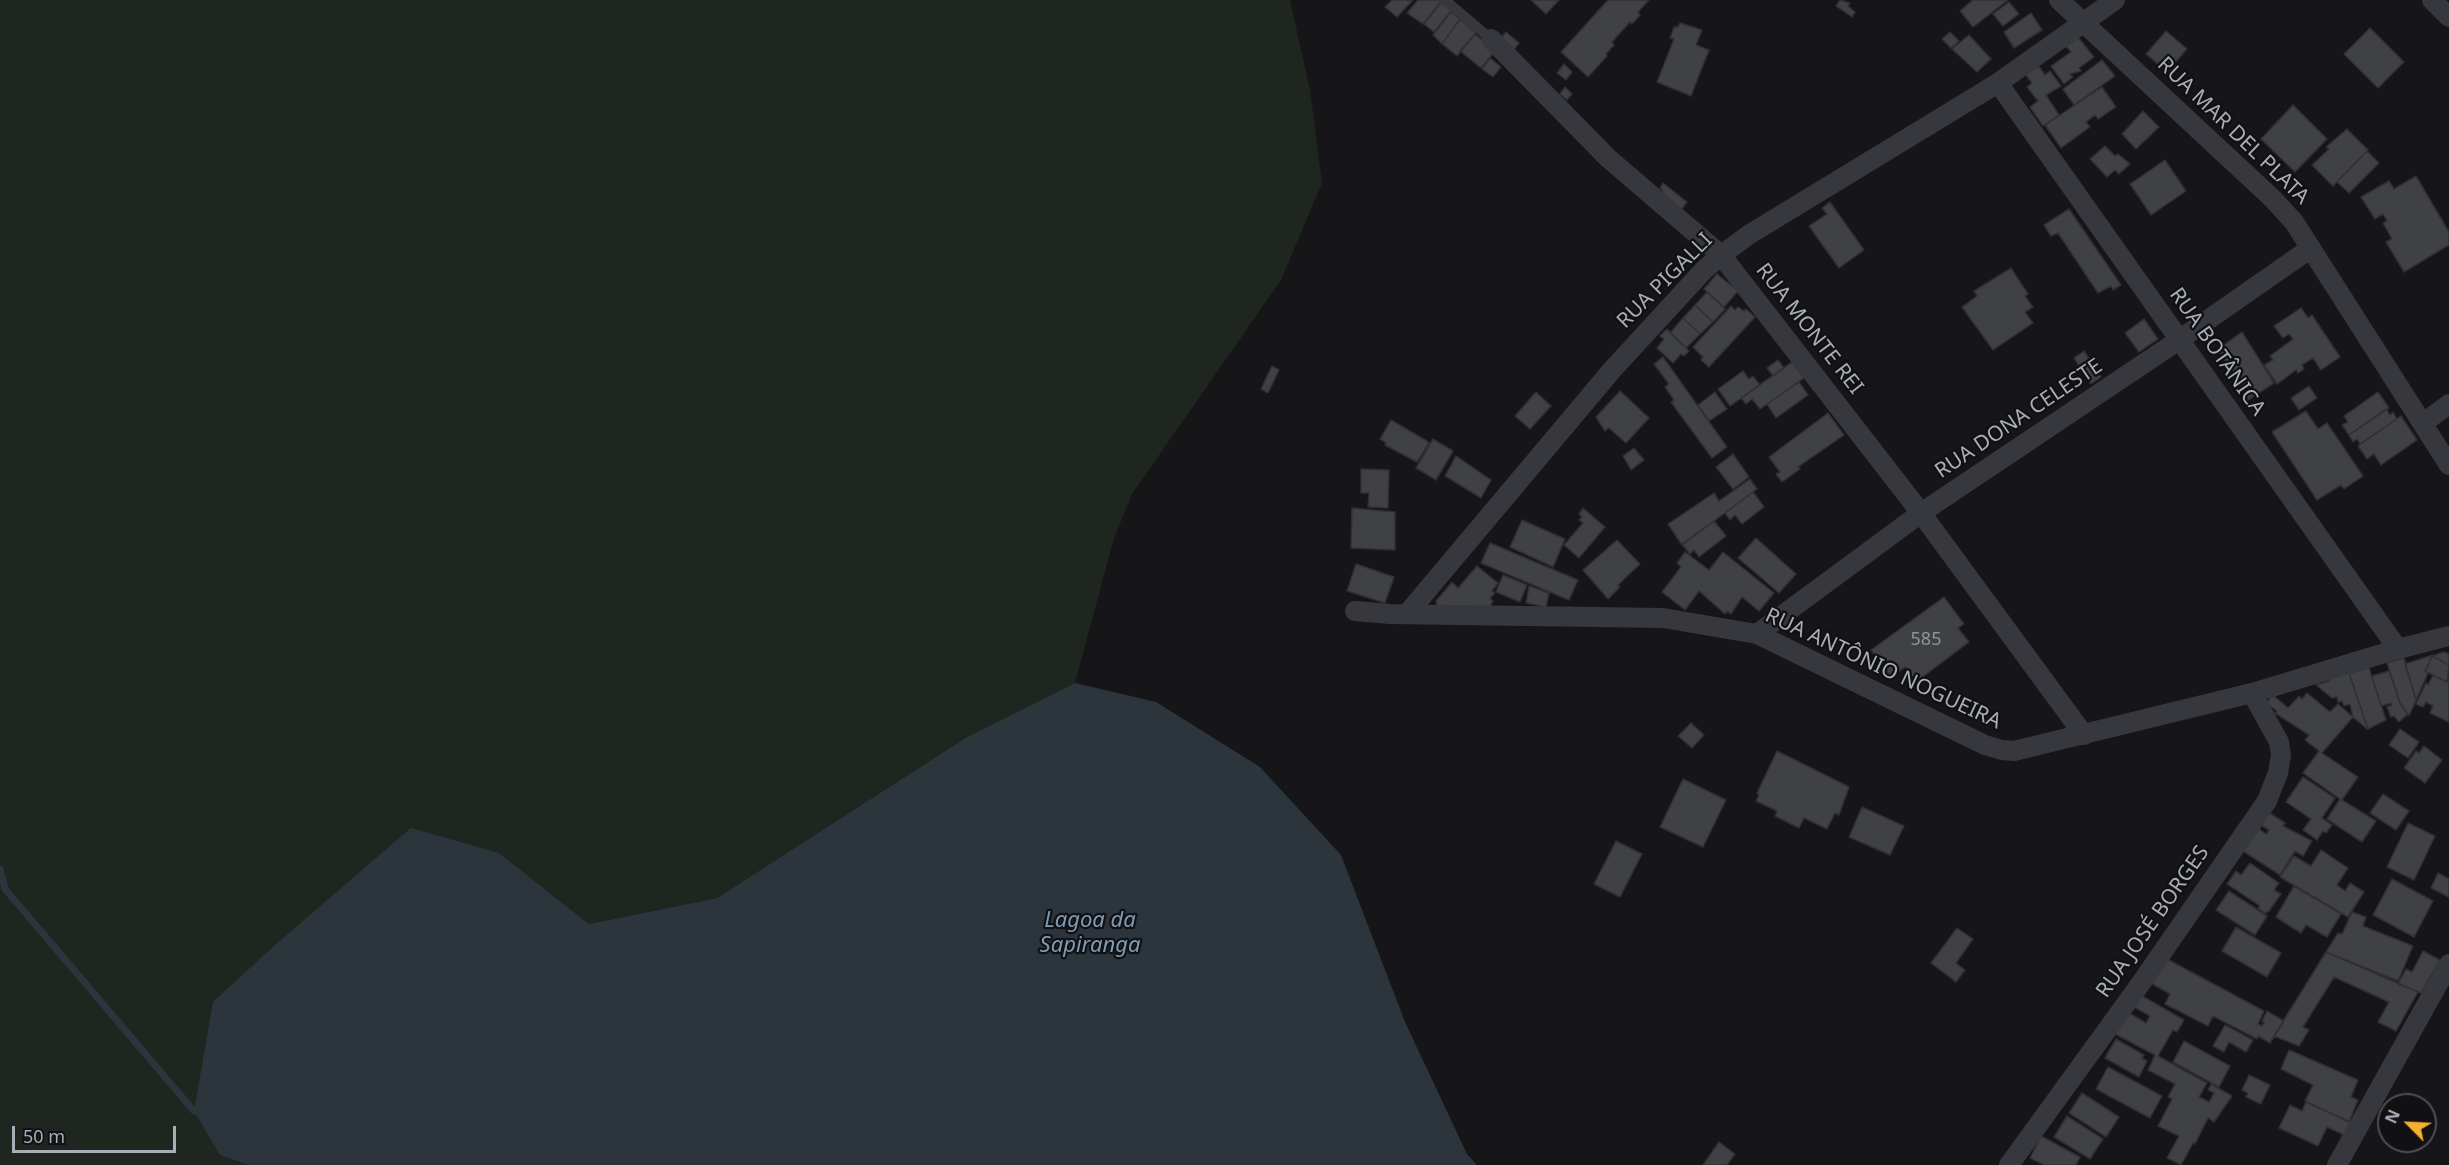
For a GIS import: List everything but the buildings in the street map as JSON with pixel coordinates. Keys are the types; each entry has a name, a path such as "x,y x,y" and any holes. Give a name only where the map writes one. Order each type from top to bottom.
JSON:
{"street":[{"name":"RUA MAR DEL PLATA","path":"2059,0 2294,222 2449,465"},
{"name":"RUA PIGALLI","path":"1407,614 1612,370 1703,271 1721,255 1750,234 1998,83 2115,0"},
{"path":"2432,0 2449,16"},
{"name":"RUA MONTE REI","path":"1491,39 1608,158 1721,255 1921,513 2084,735"},
{"name":"RUA BOTÂNICA","path":"1998,83 2398,649"},
{"name":"RUA DONA CELESTE","path":"1757,634 1921,513 2179,340 2311,248"},
{"path":"2423,423 2449,404"},
{"name":"RUA ANTÔNIO NOGUEIRA","path":"1355,611 1407,614 1663,618 1757,634 1985,745 2014,751 2034,748 2252,693 2449,636"},
{"name":"RUA JOSÉ BORGES","path":"2009,1165 2141,983 2267,801 2278,773 2281,755 2279,742 2252,693"},
{"path":"2337,1165 2449,964"}],"lane":[{"name":"RUA MONTE REI","path":"1445,0 1491,39"}],"shaded area":[{"path":"0,0 1290,0 1310,90 1322,183 1281,280 1132,494 1114,538 1075,683 967,737 717,898 589,924 499,853 220,1155 248,1165 0,1165"}],"water":[{"name":"Lagoa da Sapiranga","path":"1075,683 1156,702 1260,767 1341,855 1405,1022 1467,1154 1477,1165 248,1165 220,1155 194,1111 213,1002 275,945 411,828 499,853 589,924 717,898 967,737"}],"waterway":[{"path":"0,869 5,889 194,1111 200,1113"}]}
